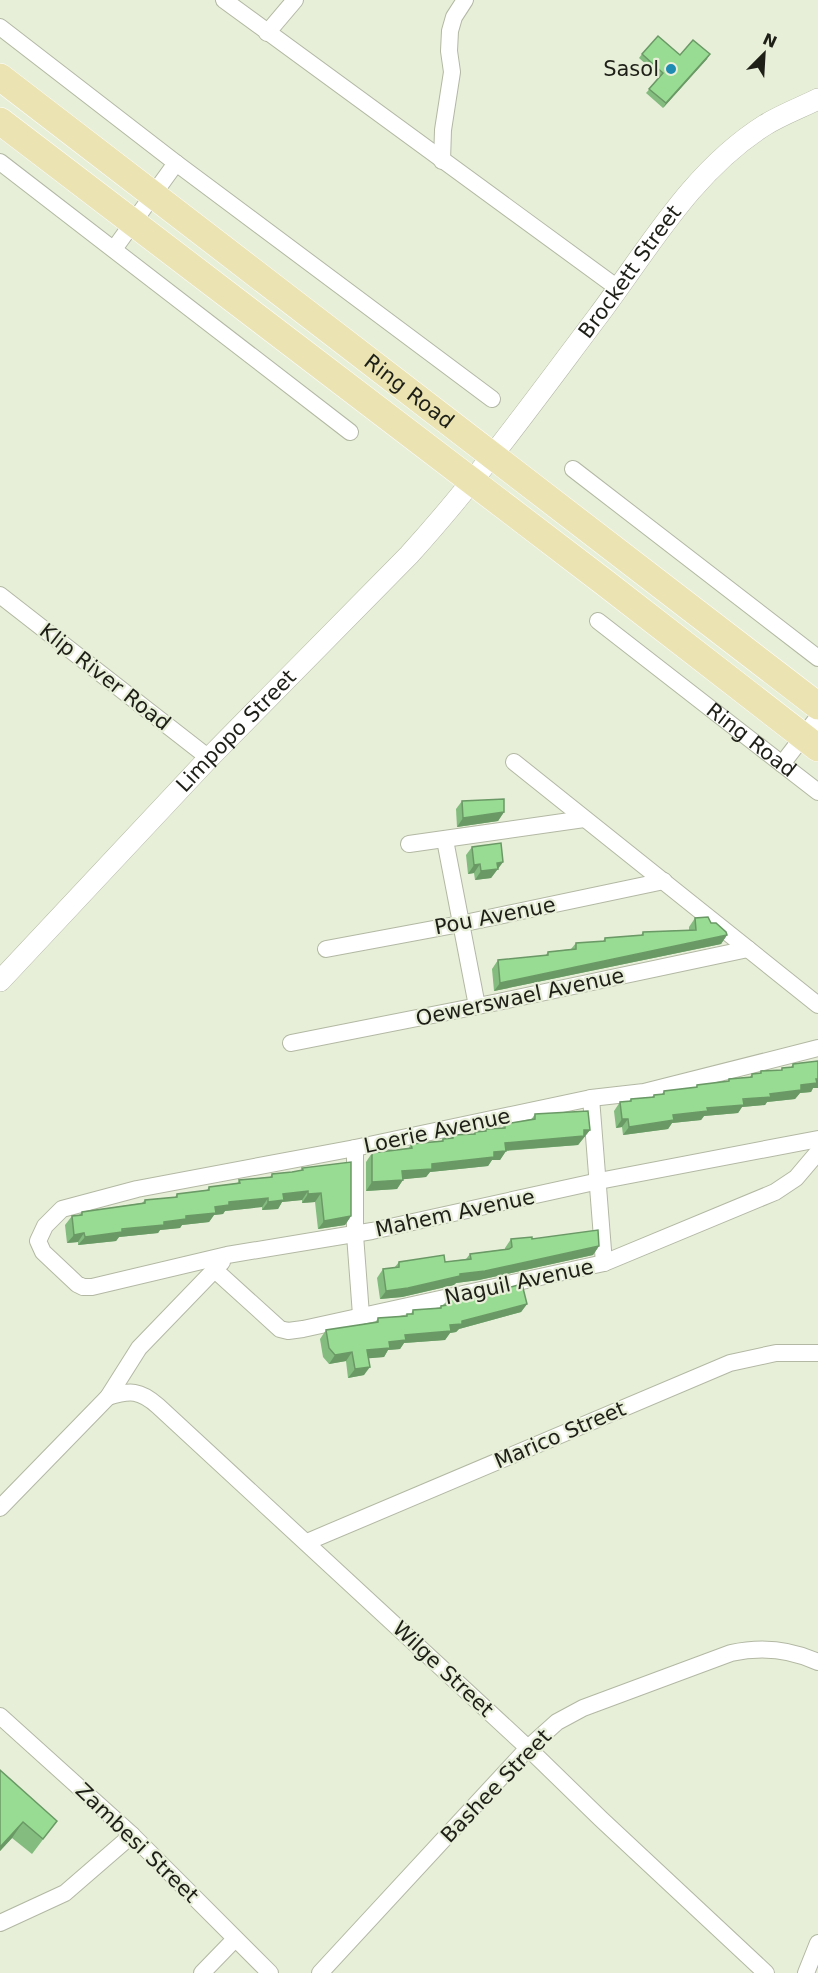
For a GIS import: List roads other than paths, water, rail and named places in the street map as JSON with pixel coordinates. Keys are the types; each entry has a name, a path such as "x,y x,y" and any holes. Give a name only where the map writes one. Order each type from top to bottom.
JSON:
{"main road":[{"name":"Ring Road","path":"0,77 818,706"},
{"name":"Ring Road","path":"0,121 472,482 813,734"}],"street":[{"path":"224,0 619,288"},
{"path":"267,33 295,0"},
{"path":"442,161 443,130 452,72 449,51 450,31 454,17 465,0"},
{"name":"Ring Road","path":"0,27 492,399"},
{"name":"Brockett Street","path":"472,482 688,194 709,170 732,149 767,124 818,99"},
{"path":"0,162 350,432"},
{"path":"114,249 177,163"},
{"path":"573,469 818,658"},
{"name":"Limpopo Street","path":"0,981 209,758 409,555 472,482"},
{"name":"Klip River Road","path":"0,596 209,758"},
{"name":"Ring Road","path":"598,621 818,792"},
{"path":"782,764 813,734"},
{"path":"514,762 818,1005"},
{"path":"410,844 584,819"},
{"path":"445,840 477,1006"},
{"name":"Pou Avenue","path":"326,949 460,924 664,881"},
{"name":"Oewerswael Avenue","path":"291,1043 748,949"},
{"name":"Loerie Avenue","path":"93,1287 83,1287 77,1284 43,1252 39,1244 42,1231 62,1209 137,1189 355,1148 591,1098 645,1092 816,1043"},
{"path":"591,1098 604,1263"},
{"name":"Mahem Avenue","path":"93,1287 227,1256 355,1235 599,1181 818,1139"},
{"path":"355,1148 355,1235 361,1315"},
{"name":"Naguil Avenue","path":"215,1270 283,1330 303,1329 604,1263 775,1192 796,1178 816,1159"},
{"path":"0,1508 108,1397 139,1348 227,1256"},
{"name":"Marico Street","path":"307,1542 730,1364 776,1353 818,1353"},
{"name":"Wilge Street","path":"108,1397 137,1393 151,1400 307,1542 766,1973"},
{"name":"Bashee Street","path":"320,1973 528,1748 557,1722 583,1708 731,1653 756,1648 778,1649 818,1662"},
{"name":"Zambesi Street","path":"0,1716 132,1835 270,1973"},
{"path":"0,1923 65,1893 132,1835"},
{"path":"202,1973 235,1939"},
{"path":"806,1973 818,1944"}],"place":[{"name":"Sasol","path":"671,69"}]}
